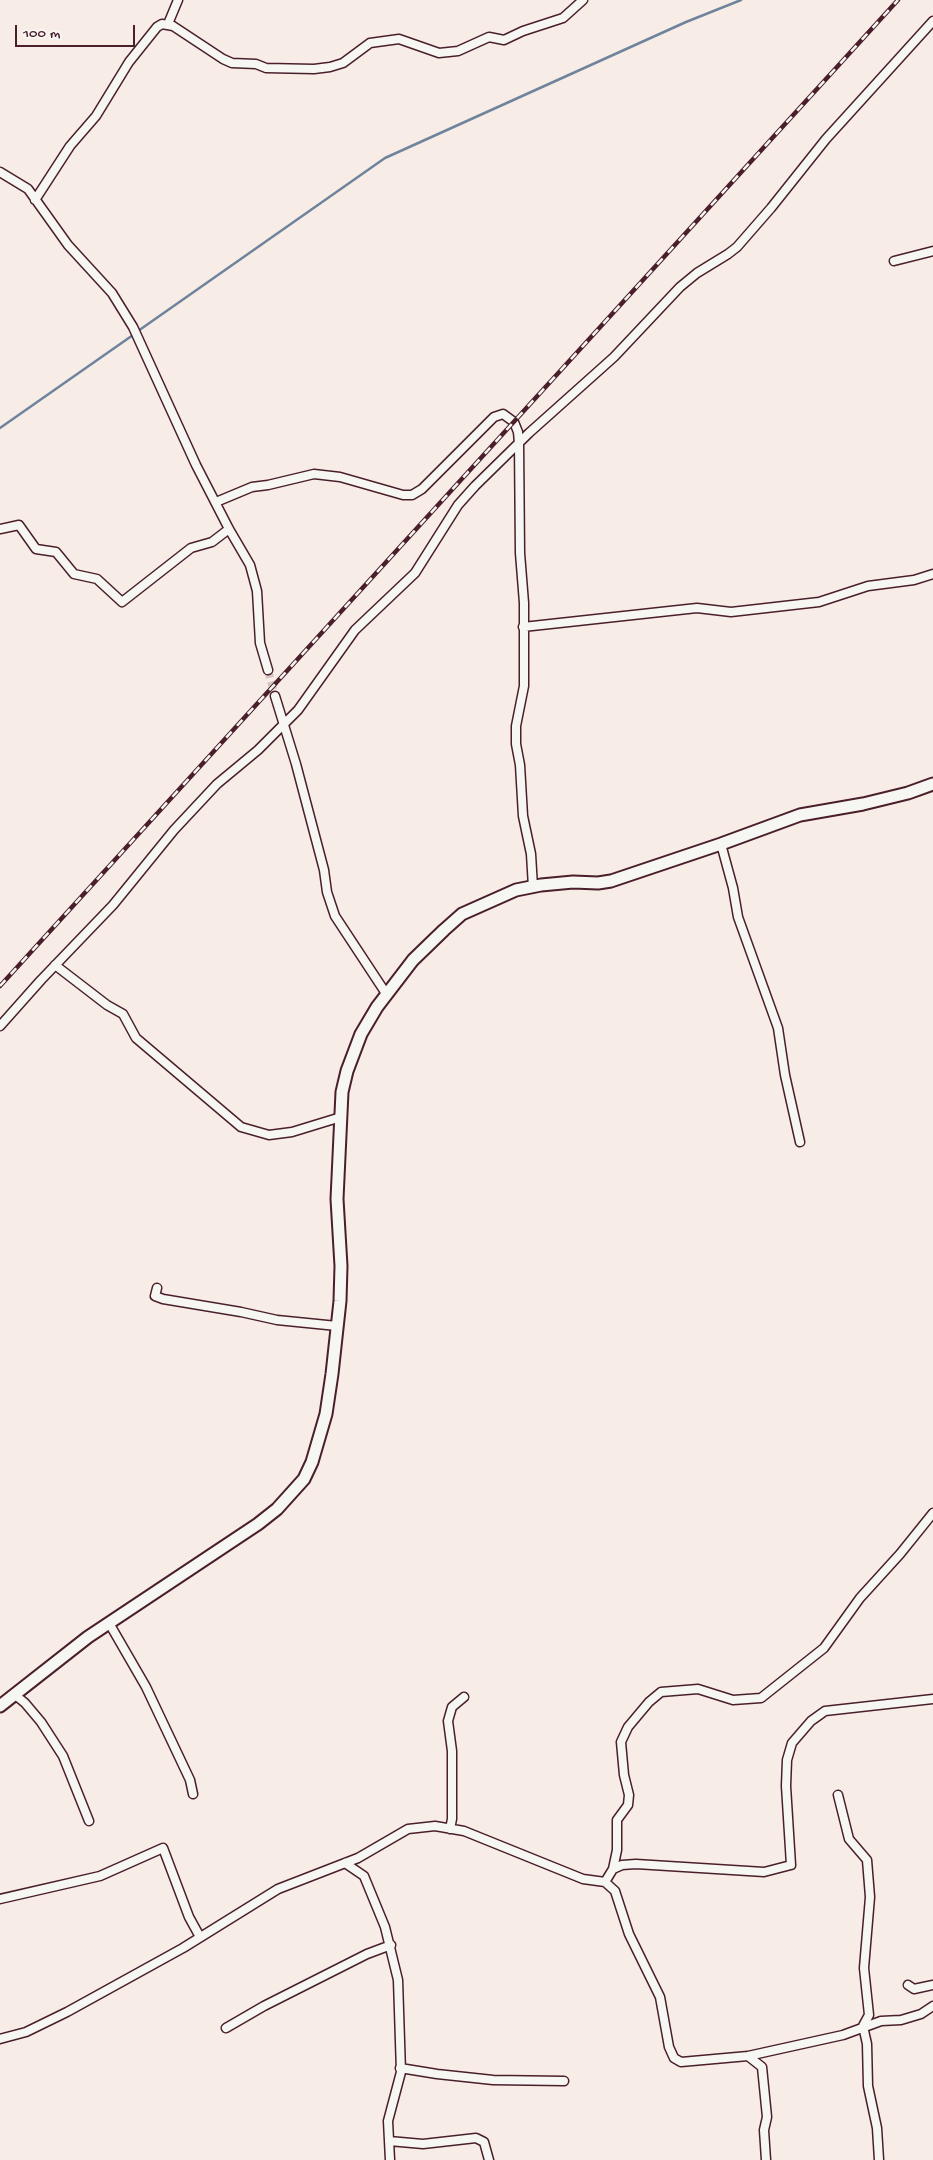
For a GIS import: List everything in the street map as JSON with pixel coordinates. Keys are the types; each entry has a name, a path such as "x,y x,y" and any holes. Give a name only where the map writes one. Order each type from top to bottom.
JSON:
{"street":[{"path":"168,24 178,0"},
{"path":"35,200 70,146 96,116 129,62 157,27 162,24 168,24 232,63 256,64 266,68 314,69 343,63 370,43 399,39 439,53 458,51 489,36 504,40 523,31 563,18 583,0"},
{"path":"0,1026 113,905 174,830 217,784 284,726 298,710 355,630 415,573 458,505 519,443 614,357 680,286 737,247 772,208 826,139 933,21"},
{"path":"0,172 28,189 68,245 120,303 133,327 196,465 229,530 250,566 257,591 260,643 268,670"},
{"path":"894,261 933,251"},
{"path":"216,502 252,487 314,474 340,477 403,495 412,495 422,489 491,419 501,414 516,425 519,443 520,553 524,590 524,686 516,726 516,744 520,765 523,816 531,854 533,887"},
{"path":"0,529 20,525 36,549 56,552 74,574 97,579 122,602 192,548 212,542 229,530"},
{"path":"523,626 697,608 731,612 819,602 868,586 914,580 933,574"},
{"path":"274,696 296,764 324,870 327,892 335,916 387,994"},
{"path":"0,1706 88,1637 258,1524 277,1509 299,1486 312,1462 326,1414 337,1326 341,1266 337,1199 342,1092 361,1034 387,994 413,960 462,914 516,890 573,882 598,883 611,881 800,815 863,804 908,793 933,784"},
{"path":"721,844 733,888 738,917 778,1028 785,1075 800,1142"},
{"path":"56,965 107,1005 123,1014 136,1038 218,1105 241,1127 269,1135 292,1132 341,1117"},
{"path":"157,1288 155,1296 163,1299 277,1320 337,1326"},
{"path":"604,1882 613,1868 617,1850 617,1820 628,1805 629,1795 624,1774 621,1742 628,1727 649,1702 661,1692 698,1689 733,1700 761,1698 824,1648 860,1598 900,1554 933,1513"},
{"path":"109,1623 146,1687 190,1780 193,1794"},
{"path":"14,1694 25,1703 41,1722 63,1756 89,1821"},
{"path":"450,1829 452,1819 452,1751 448,1721 452,1707 464,1697"},
{"path":"613,1868 636,1864 764,1872 791,1865 786,1786 787,1760 792,1743 811,1721 825,1711 933,1699"},
{"path":"838,1795 849,1839 867,1860 870,1898 864,1968 869,2015 863,2026 868,2086 877,2128 879,2160"},
{"path":"0,2038 26,2032 67,2012 200,1937 278,1889 358,1858 408,1829 435,1826 464,1831 583,1879 604,1882 615,1892 629,1934 660,1997 669,2047 674,2058 681,2062 748,2056 843,2035 863,2026 882,2021 901,2020 921,2014 933,2006"},
{"path":"0,1899 100,1876 164,1848 189,1917 200,1937"},
{"path":"345,1863 364,1876 391,1945 398,1980 400,2068 388,2121 390,2160"},
{"path":"226,2028 367,1954 391,1945"},
{"path":"908,1985 914,1989 933,1985"},
{"path":"748,2056 762,2067 767,2117 764,2130 766,2160"},
{"path":"400,2068 493,2080 564,2081"},
{"path":"389,2141 423,2144 476,2138 484,2142 489,2160"}],"waterway":[{"path":"138,331 385,158 686,22 741,0"},
{"path":"0,428 133,335"}],"tunnel":[{"path":"268,670 275,696"}],"railway":[{"path":"0,986 898,0"}]}
